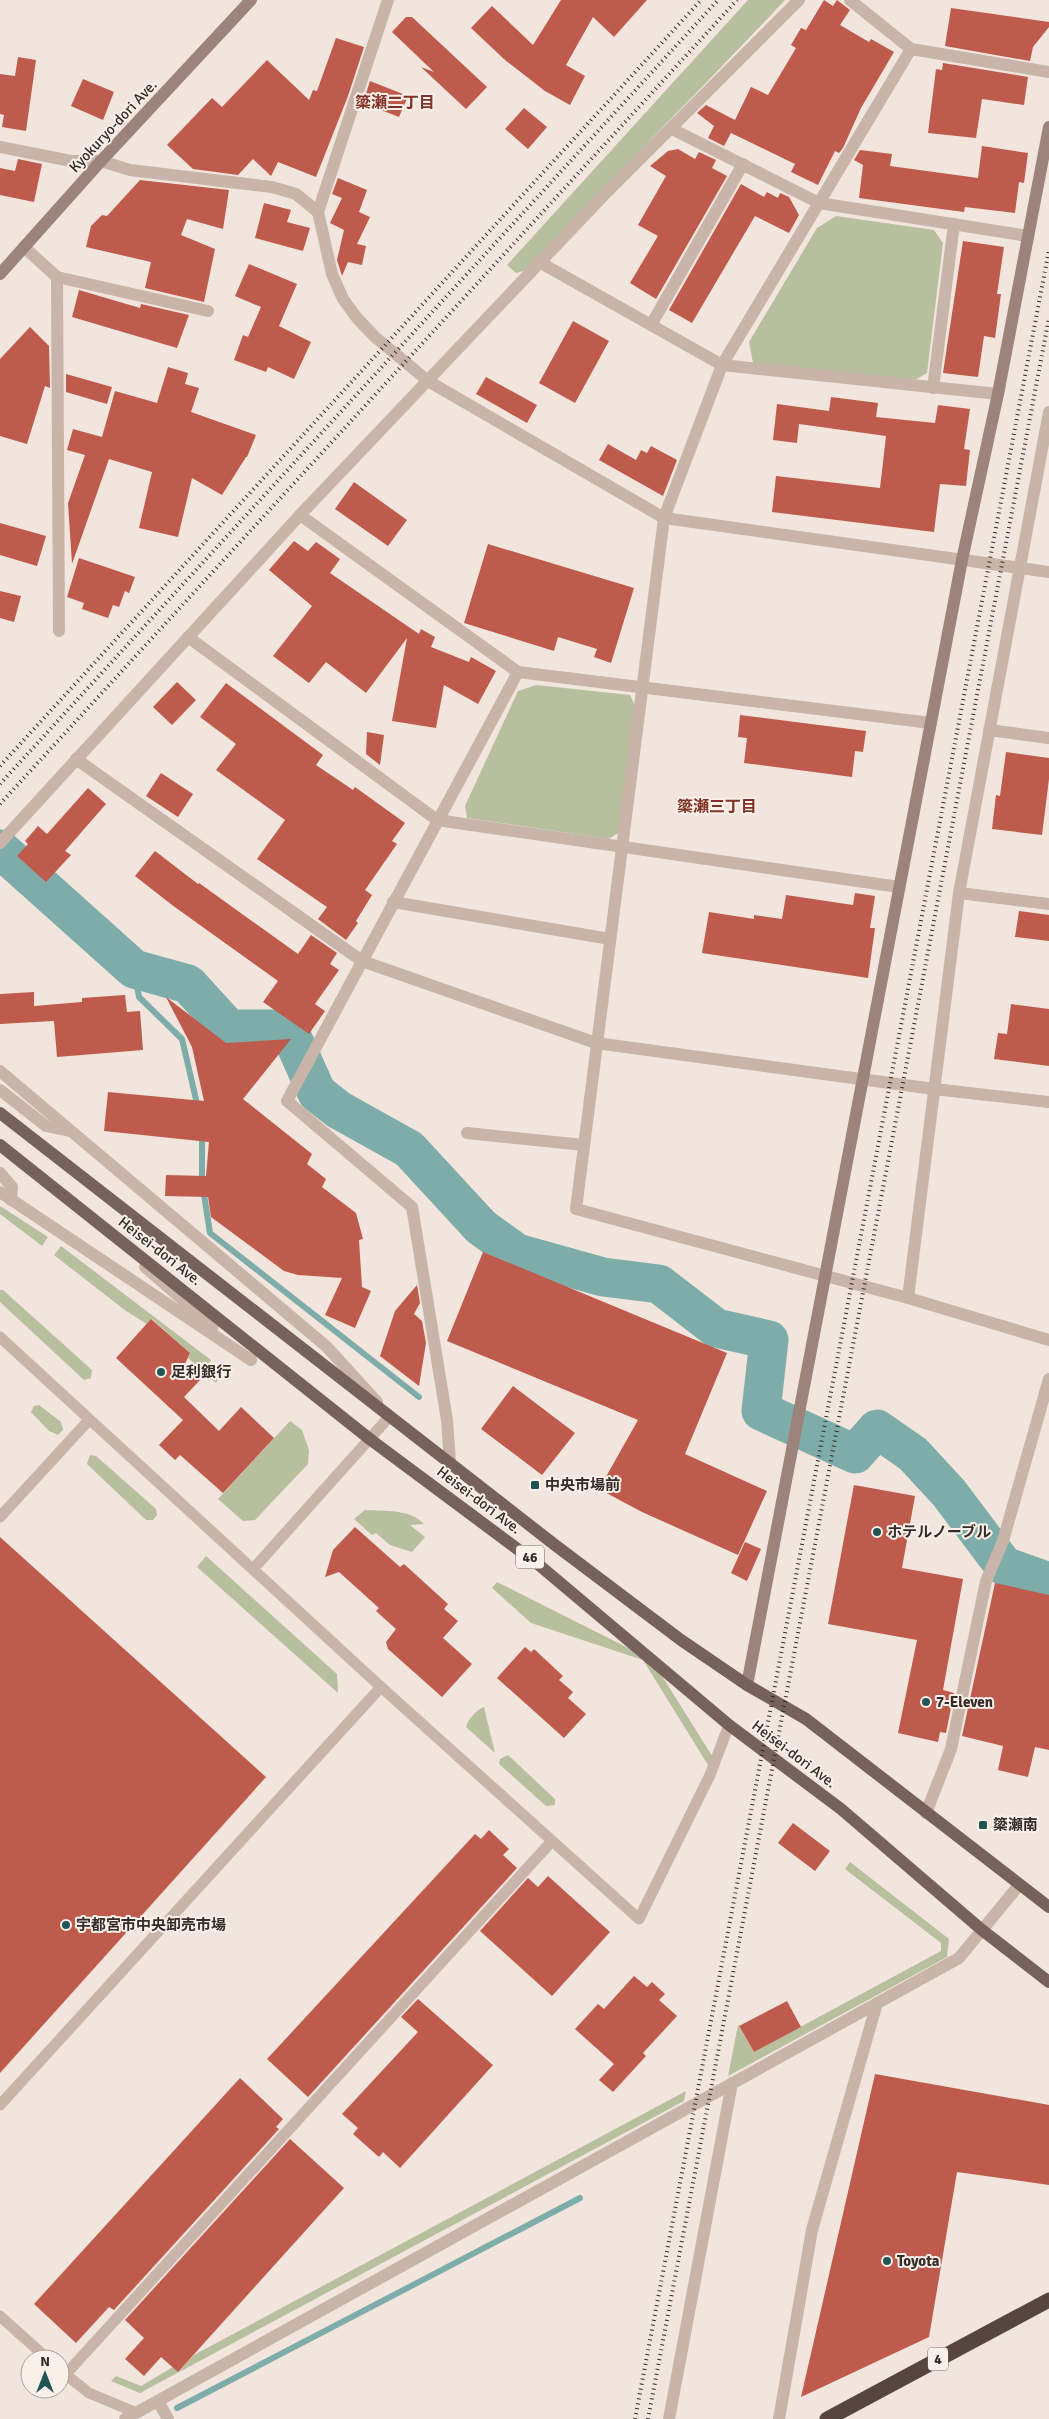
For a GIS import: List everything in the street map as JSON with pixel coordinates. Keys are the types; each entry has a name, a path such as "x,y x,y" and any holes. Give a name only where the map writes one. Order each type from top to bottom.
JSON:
{"highway":[{"name":"4","path":"827,2419 1049,2300"}],"main road":[{"name":"Heisei-dori Ave.","path":"0,1113 681,1640 747,1685 806,1719 1049,1907"},
{"name":"Heisei-dori Ave.","path":"0,1145 371,1440 539,1564 730,1725 841,1809 982,1930 1049,1982"}],"street":[{"name":"Kyokuryo-dori Ave.","path":"0,274 101,161 251,0"},
{"path":"388,0 318,212 332,274 343,300 375,337 428,381 664,518 1049,572"},
{"path":"0,843 300,515 541,264 603,196 799,0"},
{"path":"850,0 911,49 1049,72"},
{"path":"911,49 722,365 664,518 576,1209 908,1298 1049,1340"},
{"path":"747,1685 962,560 998,394 1049,127"},
{"path":"672,128 819,203 1028,236"},
{"path":"0,147 71,161 101,161 130,170 272,187 296,194 318,212"},
{"path":"650,325 743,164"},
{"path":"933,388 954,224"},
{"path":"24,247 57,277 208,311"},
{"path":"541,264 722,365 998,394"},
{"path":"57,277 59,631"},
{"path":"908,1298 959,893 1018,568 1049,412"},
{"path":"300,515 518,672 931,723"},
{"path":"188,637 438,820 899,887"},
{"path":"450,1462 447,1420 412,1207 287,1101 518,672"},
{"path":"989,730 1049,738"},
{"path":"76,759 362,961 596,1043 934,1089 1049,1102"},
{"path":"959,893 1049,904"},
{"path":"393,902 610,939"},
{"path":"0,1071 327,1347 390,1416"},
{"path":"0,1090 46,1126 72,1132"},
{"path":"467,1133 584,1144"},
{"path":"0,1173 12,1187 11,1200"},
{"path":"0,1192 252,1360 41,1177"},
{"path":"926,1813 951,1749 986,1581 1003,1541 1049,1379"},
{"path":"125,2419 959,1958 1019,1885"},
{"path":"779,2419 812,2230 878,2003"},
{"path":"668,2419 732,2083"},
{"path":"158,2401 168,2419"}],"lane":[{"path":"0,1337 89,1420 254,1568 381,1687 639,1919 710,1775 730,1725"},
{"path":"254,1568 371,1440 390,1416"},
{"path":"0,1517 89,1420"},
{"path":"0,2105 381,1687"},
{"path":"70,2363 552,1842"},
{"path":"0,2316 37,2349"},
{"path":"70,2378 88,2393 137,2413"}],"green space":[{"path":"748,0 785,0 527,270 516,273 507,265"},
{"path":"836,216 934,230 943,243 927,373 915,380 753,363 749,342 817,228"},
{"path":"536,685 630,695 636,708 618,833 609,839 467,818 465,806 518,691"},
{"path":"0,1206 48,1237 42,1246 0,1214"},
{"path":"61,1246 211,1360 207,1368 218,1379 216,1383 188,1358 190,1353 152,1319 147,1324 126,1311 54,1255"},
{"path":"0,1290 3,1290 92,1370 91,1378 84,1380 0,1302"},
{"path":"39,1405 61,1422 63,1430 58,1435 49,1431 31,1412 34,1406"},
{"path":"290,1421 302,1430 309,1450 308,1464 255,1520 243,1521 218,1499"},
{"path":"90,1455 96,1456 156,1509 157,1515 153,1520 146,1520 87,1464"},
{"path":"365,1510 405,1513 419,1519 424,1524 410,1525 425,1537 412,1552 390,1545 376,1533 372,1535 354,1519"},
{"path":"206,1556 337,1674 338,1693 197,1567"},
{"path":"497,1582 652,1660 714,1759 708,1765 643,1660 531,1623 492,1588"},
{"path":"484,1707 495,1753 466,1727 473,1715"},
{"path":"508,1755 555,1799 555,1805 546,1806 499,1764 500,1759"},
{"path":"850,1862 949,1939 947,1957 728,2076 738,2025 754,2052 941,1951 941,1943 845,1869"},
{"path":"686,2091 684,2101 140,2393 111,2381 116,2376 141,2386 173,2367 178,2372 194,2355"}],"building":[{"path":"561,0 647,0 614,37 593,17 566,65 585,76 570,105 545,91 505,60 471,28 492,6 533,45"},
{"path":"824,0 833,6 837,0 850,10 840,25 869,42 871,39 894,52 861,108 843,148 839,153 835,151 818,185 791,172 795,164 731,133 724,146 708,138 714,126 697,113 706,105 735,120 751,87 768,95 796,48 791,45 801,28 806,30"},
{"path":"951,8 1049,22 1049,27 1033,47 1030,61 945,46"},
{"path":"406,17 412,17 487,87 466,109 421,67 434,72 392,32"},
{"path":"336,38 364,47 348,96 316,177 278,162 271,176 253,159 238,175 193,169 167,145 212,98 222,107 267,60 309,100 313,90 317,91"},
{"path":"18,57 36,60 26,131 2,127 4,115 0,114 0,74 15,76"},
{"path":"943,63 1028,77 1024,105 982,99 976,138 928,133 936,69 942,70"},
{"path":"83,79 114,92 103,120 71,106"},
{"path":"370,81 408,96 399,117 363,103"},
{"path":"524,108 547,127 528,149 505,129"},
{"path":"982,146 1028,153 1024,183 1019,182 1015,213 965,207 964,212 859,198 863,165 854,160 860,150 892,154 890,166 978,178"},
{"path":"678,149 695,159 699,152 716,160 712,168 727,176 656,299 630,283 658,236 638,225 666,176 650,166 668,151"},
{"path":"18,159 42,164 34,202 0,195 0,168 15,171"},
{"path":"338,178 367,190 359,212 370,217 357,244 366,246 362,265 348,262 342,276 337,260 344,230 330,223 342,198 332,194"},
{"path":"140,180 229,190 223,229 187,219 181,235 215,249 204,302 145,288 151,262 86,247 91,226 102,215 107,216"},
{"path":"741,184 764,197 767,192 778,198 780,193 789,197 799,215 789,233 755,216 692,323 669,310"},
{"path":"264,203 291,210 287,222 310,228 303,251 255,238"},
{"path":"963,241 1004,247 997,294 1001,294 995,338 984,336 978,377 943,373"},
{"path":"249,264 297,284 279,326 311,342 294,379 268,367 266,372 234,360 243,335 248,337 261,307 235,296"},
{"path":"79,290 140,308 141,304 189,315 177,348 72,317"},
{"path":"573,321 609,341 575,403 539,383"},
{"path":"30,327 49,346 50,388 45,386 27,444 0,436 0,359"},
{"path":"168,367 188,373 185,384 199,388 191,412 256,435 247,457 222,495 192,478 178,537 139,528 152,472 109,459 72,564 68,503 85,455 67,450 73,429 102,437 115,391 157,403"},
{"path":"66,374 112,387 107,404 66,392"},
{"path":"486,377 537,405 527,423 476,394"},
{"path":"831,397 878,403 876,417 935,423 938,405 970,409 964,449 970,450 966,486 940,484 934,532 772,512 776,476 880,488 886,436 799,424 797,443 773,440 777,404 829,411"},
{"path":"608,444 636,460 641,450 647,453 651,446 677,460 663,496 599,460"},
{"path":"354,482 407,520 388,546 335,509"},
{"path":"0,523 46,536 37,566 0,555"},
{"path":"294,541 308,551 316,542 340,559 330,573 419,634 421,629 435,637 431,647 469,662 471,657 496,671 478,704 444,685 436,728 392,721 407,638 366,693 326,662 309,683 273,656 312,606 269,570"},
{"path":"488,544 634,588 611,663 594,657 597,649 558,637 554,651 464,623"},
{"path":"79,558 135,577 129,593 125,591 119,607 113,605 108,618 82,609 84,603 67,597"},
{"path":"0,591 21,596 14,622 0,618"},
{"path":"177,682 196,700 172,725 153,707"},
{"path":"226,683 323,755 316,765 353,790 355,787 405,823 392,841 397,844 365,890 372,895 356,921 358,923 346,940 318,919 327,907 257,859 285,820 216,770 236,744 200,717"},
{"path":"740,715 866,731 863,752 855,751 852,777 744,763 747,738 738,737"},
{"path":"367,732 384,735 380,765 366,754"},
{"path":"1006,752 1049,758 1049,779 1042,835 992,829 996,795 1000,796"},
{"path":"161,773 193,794 178,817 146,796"},
{"path":"88,788 106,804 65,851 71,855 46,882 17,856 28,844 25,841 38,826 47,834"},
{"path":"155,851 198,884 298,954 311,935 337,953 330,964 339,970 315,1004 325,1011 309,1034 263,1002 278,981 135,876"},
{"path":"855,893 875,896 870,928 875,928 868,978 702,953 709,912 754,919 754,915 782,919 786,895 853,905"},
{"path":"1019,911 1049,915 1049,941 1015,937"},
{"path":"34,992 34,1006 82,1002 82,998 125,995 127,1012 140,1011 143,1050 57,1057 54,1021 0,1024 0,994"},
{"path":"166,997 226,1043 291,1039 243,1099 312,1154 307,1164 326,1179 322,1187 356,1213 363,1239 359,1240 362,1287 371,1291 355,1328 325,1315 342,1278 298,1275 284,1271 211,1217 208,1197 165,1196 166,1175 206,1176 209,1142 104,1131 108,1092 204,1101 192,1047"},
{"path":"1011,1004 1049,1009 1049,1066 994,1059 998,1033 1007,1034"},
{"path":"483,1252 727,1353 685,1454 767,1491 738,1555 642,1512 599,1489 638,1420 447,1341"},
{"path":"417,1285 420,1303 414,1314 422,1321 426,1343 419,1386 380,1356 395,1311"},
{"path":"151,1319 190,1353 184,1366 200,1380 184,1397 219,1431 241,1407 274,1438 223,1493 180,1455 175,1460 159,1445 183,1420 116,1358"},
{"path":"513,1386 575,1433 542,1475 481,1429"},
{"name":"ホテルノーブル","path":"854,1485 915,1496 902,1568 963,1579 943,1690 954,1693 946,1733 940,1732 938,1742 898,1733 917,1640 828,1624"},
{"path":"355,1527 400,1567 404,1564 448,1604 444,1609 458,1621 443,1638 472,1664 442,1697 388,1649 386,1642 396,1629 376,1611 379,1608 339,1572 325,1577 333,1550"},
{"name":"宇都宮市中央卸売市場","path":"0,1537 266,1777 0,2073"},
{"path":"745,1542 761,1549 747,1581 731,1573"},
{"path":"995,1583 1049,1595 1049,1750 1035,1747 1028,1777 998,1770 1003,1746 962,1736"},
{"path":"525,1647 531,1652 534,1649 563,1676 559,1680 573,1692 568,1698 586,1714 564,1738 497,1678"},
{"path":"793,1823 830,1851 815,1871 778,1843"},
{"path":"489,1830 509,1849 503,1855 517,1868 308,2097 267,2059 475,1834 481,1839"},
{"path":"548,1876 610,1932 552,1996 480,1931 528,1878 538,1887"},
{"path":"634,1976 647,1987 652,1982 665,1994 659,2000 677,2016 643,2053 646,2056 613,2092 599,2080 614,2064 575,2029 598,2004 604,2009"},
{"path":"418,1999 493,2065 400,2168 383,2152 379,2157 353,2134 358,2128 342,2114 418,2032 401,2017"},
{"path":"787,2001 801,2027 754,2052 739,2026"},
{"name":"Toyota","path":"875,2074 1049,2105 1049,2185 957,2172 929,2337 801,2397"},
{"path":"240,2078 283,2119 276,2127 279,2129 114,2310 109,2307 76,2343 34,2304"},
{"path":"290,2139 344,2188 178,2372 161,2357 144,2376 125,2359 144,2338 125,2320"}],"waterway":[{"path":"0,849 134,969 188,984 229,1029 274,1029 292,1037 317,1093 339,1110 409,1149 481,1227 517,1253 603,1277 659,1284 716,1328 769,1340 761,1411 855,1454 877,1429 913,1454 949,1493 1004,1566 1049,1582"},
{"path":"134,969 139,997 182,1039 198,1108"},
{"path":"202,1135 202,1182 210,1233 419,1397"},
{"path":"177,2408 580,2198"}],"railway":[{"path":"0,766 701,0"},
{"path":"0,784 718,0"},
{"path":"0,804 737,0"},
{"path":"635,2419 1049,250"},
{"path":"648,2419 1049,318"}],"place":[{"name":"足利銀行","path":"161,1372"},
{"name":"中央市場前","path":"535,1485"},
{"name":"ホテルノーブル","path":"877,1532"},
{"name":"7-Eleven","path":"926,1702"},
{"name":"簗瀬南","path":"983,1825"},
{"name":"宇都宮市中央卸売市場","path":"66,1925"},
{"name":"Toyota","path":"887,2261"}],"district":[{"name":"簗瀬二丁目","path":"395,103"},
{"name":"簗瀬三丁目","path":"717,807"}]}
